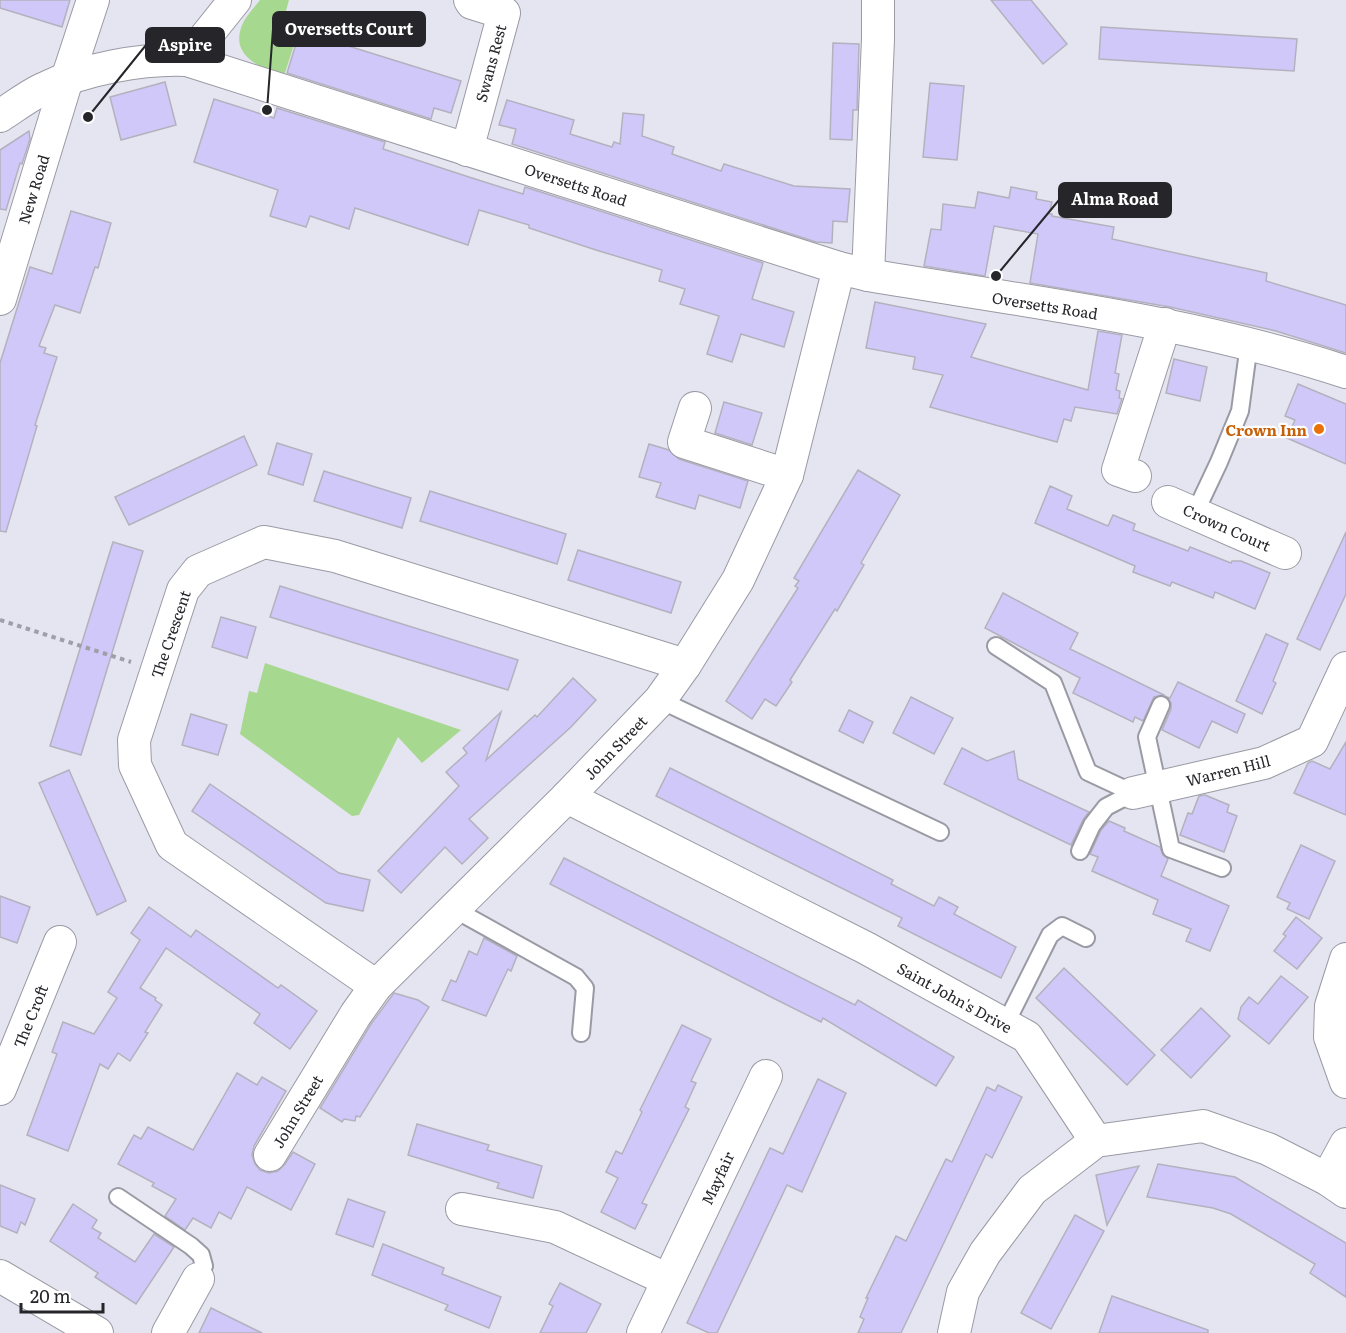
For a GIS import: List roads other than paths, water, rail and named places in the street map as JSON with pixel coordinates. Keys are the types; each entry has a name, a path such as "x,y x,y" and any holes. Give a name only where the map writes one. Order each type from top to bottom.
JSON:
{"street":[{"name":"New Road","path":"0,299 93,0"},
{"path":"187,60 236,0"},
{"name":"Swans Rest","path":"467,150 504,13 472,3 470,0"},
{"name":"John Street","path":"270,1155 356,1014 376,986 567,797 660,700 685,665 738,580 787,474 854,272 878,39 878,0"},
{"name":"Oversetts Road","path":"0,116 43,89 67,79 136,62 164,59 187,60 854,272 1165,324 1288,353 1346,372"},
{"path":"1135,476 1118,470 1165,324"},
{"path":"695,408 684,442 787,474"},
{"name":"Crown Court","path":"1182,507 1285,553"},
{"name":"The Crescent","path":"376,986 172,845 135,765 134,740 183,590 198,571 264,542 335,556 685,665"},
{"name":"Warren Hill","path":"1145,790 1264,763 1312,741 1346,668"},
{"name":"Saint John's Drive","path":"567,797 866,948 1027,1037 1096,1141"},
{"name":"The Croft","path":"0,1089 60,942"},
{"path":"1346,959 1331,1006 1330,1037 1346,1082"},
{"name":"Mayfair","path":"643,1333 766,1076"},
{"path":"954,1333 963,1293 985,1253 1032,1190 1096,1141 1203,1126 1268,1149 1336,1185 1346,1144"},
{"path":"462,1209 555,1227 668,1280"},
{"path":"0,1276 97,1333"},
{"path":"168,1333 198,1279"}],"lane":[{"path":"1182,507 1220,462 1240,411 1249,344"},
{"path":"996,646 1053,683 1088,772 1145,790"},
{"path":"660,700 940,832"},
{"path":"1161,705 1147,737 1145,790 1171,849 1222,868"},
{"path":"1080,851 1092,825 1106,807 1145,790"},
{"path":"454,909 576,977 585,988 581,1033"},
{"path":"1005,1025 1050,935 1062,926 1086,938"},
{"path":"118,1197 201,1255 204,1266 198,1279"}],"place":[{"name":"Oversetts Court","path":"267,110"},
{"name":"Aspire","path":"88,117"},
{"name":"Alma Road","path":"996,276"},
{"name":"Crown Inn","path":"1319,429"}]}
